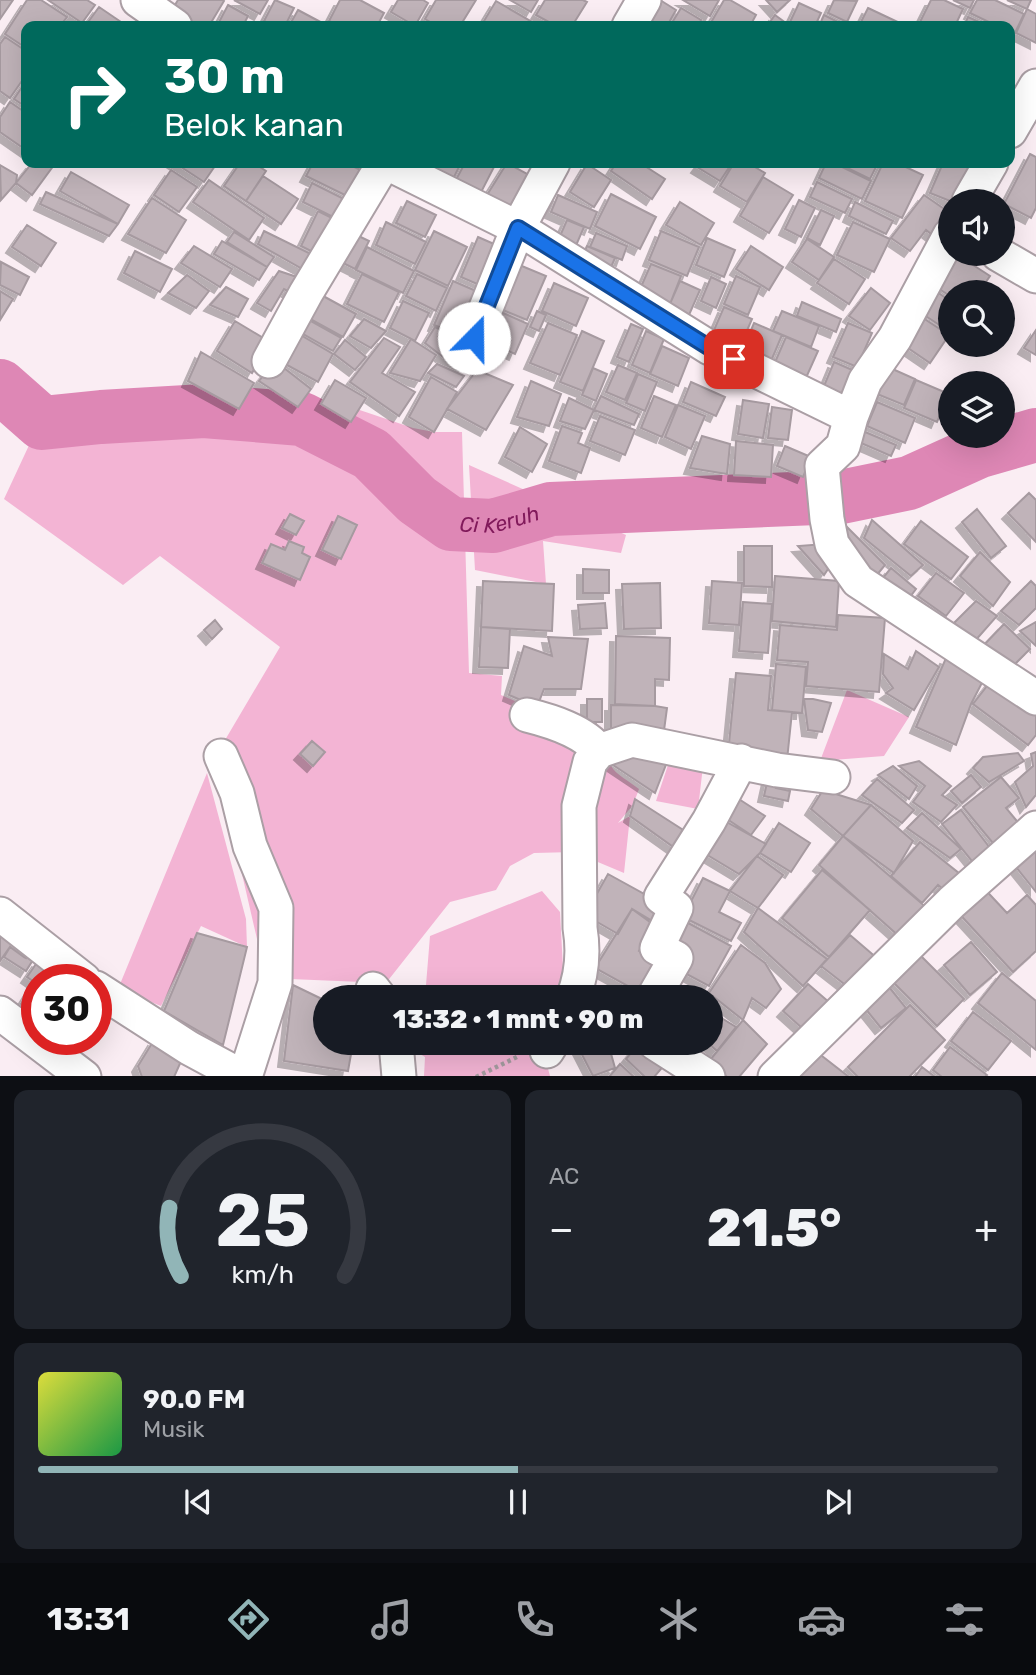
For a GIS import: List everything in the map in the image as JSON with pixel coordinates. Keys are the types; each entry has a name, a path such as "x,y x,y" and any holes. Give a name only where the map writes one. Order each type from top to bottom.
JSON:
{"street":[{"path":"138,0 168,21"},
{"path":"632,21 644,0"},
{"path":"1015,122 1035,88"},
{"path":"270,361 306,293 383,168"},
{"path":"396,168 518,228 710,348 851,417"},
{"path":"474,338 518,228 550,168"},
{"path":"976,189 988,168"},
{"path":"938,257 895,338 865,381 843,446 822,467 832,544 858,581 1036,698"},
{"path":"1015,264 1036,276"},
{"path":"527,715 545,719 578,734 593,742 599,751"},
{"path":"585,985 579,806 590,762 599,751 629,740 777,770 833,776"},
{"path":"112,998 189,1048 248,1066 275,983 276,908 250,846 237,793 221,756"},
{"path":"660,985 676,958 657,948 676,908 661,897 709,821 741,761"},
{"path":"775,1076 952,902 1036,828"},
{"path":"0,914 64,964"},
{"path":"0,1013 84,1076"},
{"path":"397,1055 399,1076"},
{"path":"674,1055 708,1076"}],"path":[{"path":"475,1076 526,1055"}],"shaded area":[{"path":"51,398 240,415 327,399 413,428 434,432 462,432 469,673 502,676 501,695 606,741 608,759 614,770 639,789 633,805 618,823 630,816 624,873 574,852 534,853 510,866 496,890 450,902 386,983 266,978 215,757 280,647 160,556 123,585 4,499"},
{"path":"469,465 626,535 621,553 543,541 546,584 475,570"},
{"path":"847,690 909,717 884,756 820,761"},
{"path":"671,756 703,766 698,809 656,801"},
{"path":"207,773 246,919 247,947 201,926 161,1006 118,989"},
{"path":"542,891 560,912 564,985 426,985 430,936"},
{"path":"422,1055 544,1055 550,1076 424,1076 425,1057"}],"building":[{"path":"0,0 13,0 0,19"},
{"path":"27,0 41,0 67,17 64,21 21,21 21,45 5,34"},
{"path":"48,0 87,0 95,5 83,21 79,21"},
{"path":"178,0 224,1 212,21 172,21 167,18"},
{"path":"234,0 268,0 260,14"},
{"path":"275,0 294,8 288,21 264,21"},
{"path":"340,0 360,0 384,13 380,21 329,21"},
{"path":"398,0 423,0 428,3 418,21 406,21 391,12"},
{"path":"436,0 476,0 463,21 425,19"},
{"path":"510,0 538,0 531,12"},
{"path":"545,0 587,2 575,21 547,21 536,15"},
{"path":"660,0 676,10 670,21 646,21"},
{"path":"683,0 719,0 710,16"},
{"path":"724,0 730,0 756,15 753,21 712,21"},
{"path":"766,0 790,0 777,12"},
{"path":"834,0 857,1 847,21 828,13"},
{"path":"931,0 944,0 963,9 957,21 920,21"},
{"path":"953,0 974,0 970,8"},
{"path":"977,0 995,0 1024,14 1015,33 1015,21 987,21 970,13"},
{"path":"1007,0 1031,0 1027,9"},
{"path":"496,1 530,21 484,21"},
{"path":"799,3 821,13 817,21 790,21"},
{"path":"228,5 248,16 246,21 220,21"},
{"path":"99,7 120,21 89,21"},
{"path":"681,8 701,20 700,21 673,21"},
{"path":"868,8 896,21 862,21"},
{"path":"1027,9 1036,14 1036,43 1016,33"},
{"path":"298,10 319,21 292,21"},
{"path":"775,15 783,21 771,21"},
{"path":"824,15 836,21 821,21"},
{"path":"5,37 21,48 21,82 10,98 0,91 0,44"},
{"path":"21,88 21,104 14,99"},
{"path":"10,102 21,110 21,147 0,132 0,117"},
{"path":"1030,154 1036,157 1036,208 1031,218 1015,210 1015,189 1012,189"},
{"path":"0,165 17,175 16,183 1,200"},
{"path":"28,168 52,168 32,195 16,183"},
{"path":"183,168 214,168 204,182"},
{"path":"237,168 262,168 266,171 246,201 224,186"},
{"path":"310,168 356,168 369,174 355,200 306,176"},
{"path":"424,168 458,168 450,185 423,171"},
{"path":"462,168 493,168 476,202 451,189"},
{"path":"504,168 516,168 533,177 507,218 482,203"},
{"path":"585,168 593,168 611,180 594,207 570,192"},
{"path":"613,168 648,168 665,179 652,199 611,171"},
{"path":"699,168 729,168 720,181"},
{"path":"731,168 756,168 765,173 747,202 720,186"},
{"path":"824,168 844,168 871,181 862,199 819,178"},
{"path":"847,168 876,168 870,179"},
{"path":"881,168 908,168 923,175 902,218 865,201"},
{"path":"941,168 983,168 972,189 938,189 938,196 930,193"},
{"path":"171,170 197,187 179,212 154,195"},
{"path":"71,172 129,205 118,224 60,191"},
{"path":"263,176 298,199 281,224 246,201"},
{"path":"763,177 793,195 769,233 740,216"},
{"path":"209,180 264,218 249,240 193,202"},
{"path":"817,182 852,199 845,213 810,197"},
{"path":"312,183 350,202 341,221 303,202"},
{"path":"46,192 118,224 109,236 40,204"},
{"path":"611,194 656,217 640,249 595,226"},
{"path":"558,195 597,212 590,229 551,212"},
{"path":"924,195 938,205 938,239 926,230 910,251 891,238"},
{"path":"152,198 186,220 166,253 128,234"},
{"path":"799,200 815,208 801,237 785,229"},
{"path":"407,201 436,215 425,237 396,223"},
{"path":"680,202 714,223 701,245 666,225"},
{"path":"855,202 893,221 886,234 849,216"},
{"path":"821,210 834,216 820,245 807,238"},
{"path":"318,211 340,222 323,257 301,246"},
{"path":"567,220 584,227 571,257 554,250"},
{"path":"386,222 426,242 415,264 376,245"},
{"path":"853,222 890,239 874,272 837,255"},
{"path":"27,225 56,243 41,266 12,247"},
{"path":"344,229 369,241 355,269 331,257"},
{"path":"264,231 323,260 313,275 258,244"},
{"path":"434,231 467,247 448,286 415,270"},
{"path":"661,231 699,247 687,276 649,260"},
{"path":"234,232 274,257 267,267 227,242"},
{"path":"596,233 627,246 622,260 590,247"},
{"path":"478,237 501,247 484,287 461,277"},
{"path":"707,238 735,250 724,277 696,265"},
{"path":"807,239 834,257 819,280 792,262"},
{"path":"222,241 267,267 259,280 214,254"},
{"path":"194,246 232,269 220,287 181,263"},
{"path":"587,246 615,258 607,276 579,264"},
{"path":"751,246 783,267 769,290 736,269"},
{"path":"367,247 414,271 403,293 356,270"},
{"path":"135,251 172,269 160,292 124,273"},
{"path":"834,259 865,279 849,304 817,283"},
{"path":"1,262 29,277 20,295 0,285"},
{"path":"517,264 546,276 527,320 498,308"},
{"path":"651,264 681,276 668,309 637,296"},
{"path":"945,266 975,266 990,276 987,280 938,280 938,288 930,283"},
{"path":"279,271 303,279 298,296 284,289 271,311 257,303"},
{"path":"362,274 399,292 384,322 347,304"},
{"path":"417,274 447,288 436,311 406,296"},
{"path":"187,275 209,291 196,308 168,293"},
{"path":"736,276 760,287 748,315 724,304"},
{"path":"711,277 726,284 716,308 701,301"},
{"path":"453,281 483,294 464,337 434,325"},
{"path":"680,281 700,290 689,315 669,306"},
{"path":"554,283 588,298 576,326 542,311"},
{"path":"226,287 248,299 238,317 210,305"},
{"path":"930,287 938,293 938,324 915,309"},
{"path":"871,288 890,303 870,330 849,316"},
{"path":"0,291 13,299 0,320"},
{"path":"314,291 356,314 343,337 301,314"},
{"path":"403,301 429,313 415,341 390,328"},
{"path":"802,302 841,319 836,332 797,316"},
{"path":"724,307 752,319 736,356 708,344"},
{"path":"499,311 528,324 515,354 486,341"},
{"path":"537,311 546,315 539,331 530,327"},
{"path":"782,311 819,326 811,347 773,331"},
{"path":"298,314 341,338 333,351 291,327"},
{"path":"923,318 938,328 938,351 930,363 905,346"},
{"path":"364,319 386,331 371,348 350,336"},
{"path":"235,321 270,342 252,373 217,351"},
{"path":"548,323 577,335 560,375 530,363"},
{"path":"754,323 782,335 766,373 738,361"},
{"path":"848,323 872,333 857,367 833,357"},
{"path":"631,324 643,329 629,362 617,357"},
{"path":"435,327 477,347 461,371 425,343"},
{"path":"292,330 333,354 318,382 276,359"},
{"path":"1036,330 1036,355 1024,348"},
{"path":"582,331 604,341 583,391 560,382"},
{"path":"646,331 664,339 650,373 632,365"},
{"path":"786,337 818,351 801,389 769,376"},
{"path":"384,338 400,347 382,373 415,392 399,416 350,382"},
{"path":"411,339 436,355 420,381 390,373"},
{"path":"345,340 366,357 355,370 334,354"},
{"path":"662,346 689,358 678,386 650,374"},
{"path":"201,352 254,383 239,409 188,381"},
{"path":"275,361 311,389 298,407 259,381"},
{"path":"834,362 857,372 842,407 819,398"},
{"path":"437,364 464,376 456,387 428,373"},
{"path":"618,365 637,373 625,400 606,392"},
{"path":"888,367 915,379 904,405 877,394"},
{"path":"593,368 607,374 596,401 582,395"},
{"path":"477,370 513,385 486,430 447,409"},
{"path":"638,374 657,382 645,411 626,403"},
{"path":"431,377 457,392 434,432 409,417"},
{"path":"335,380 366,398 351,422 321,404"},
{"path":"916,380 938,389 937,422 904,408"},
{"path":"531,381 561,394 549,426 517,417"},
{"path":"691,382 725,397 716,416 683,402"},
{"path":"601,396 639,414 634,425 594,410"},
{"path":"654,396 676,405 662,437 641,428"},
{"path":"569,398 594,410 585,429 560,421"},
{"path":"743,400 769,404 763,438 738,434"},
{"path":"877,402 915,418 905,443 867,426"},
{"path":"678,405 705,416 691,449 665,437"},
{"path":"772,407 792,410 788,440 768,438"},
{"path":"600,416 635,430 625,455 590,441"},
{"path":"562,426 582,433 578,443 590,448 581,473 549,461"},
{"path":"520,427 547,444 532,472 505,457"},
{"path":"858,429 896,445 891,456 854,440"},
{"path":"702,436 730,444 727,474 690,468"},
{"path":"736,441 773,445 771,477 734,475"},
{"path":"785,446 811,457 803,477 777,466"},
{"path":"1029,493 1036,500 1036,542 1008,513"},
{"path":"977,509 1006,546 991,558 962,522"},
{"path":"290,514 304,521 296,535 282,528"},
{"path":"338,516 357,525 341,559 322,550"},
{"path":"872,520 923,565 911,576 864,538"},
{"path":"921,521 968,557 951,579 904,544"},
{"path":"844,524 885,565 872,581 836,545"},
{"path":"289,541 304,547 302,553 310,557 300,580 262,563 271,544 285,550"},
{"path":"825,544 834,560 824,575 798,546"},
{"path":"744,546 772,546 772,587 744,586"},
{"path":"980,552 1010,582 993,606 960,576"},
{"path":"891,568 916,589 904,605 878,584"},
{"path":"583,569 609,570 609,593 583,593"},
{"path":"936,573 964,593 946,616 918,596"},
{"path":"775,576 839,581 836,627 772,621"},
{"path":"483,581 554,584 552,631 481,627"},
{"path":"712,581 742,583 739,625 709,623"},
{"path":"1031,581 1036,586 1036,608 1019,625 1001,611"},
{"path":"660,583 661,628 624,629 622,584"},
{"path":"976,601 997,616 974,642 954,623"},
{"path":"743,602 772,604 768,653 739,651"},
{"path":"605,603 607,628 580,629 578,605"},
{"path":"838,615 885,618 879,692 806,686 808,662 777,660 780,625 837,630"},
{"path":"215,620 222,629 212,639 204,630"},
{"path":"1036,622 1036,646 1020,631"},
{"path":"1004,624 1030,649 1009,670 983,646"},
{"path":"481,627 510,629 508,668 479,667"},
{"path":"616,636 670,638 669,680 655,679 655,706 615,704"},
{"path":"548,637 588,639 581,689 544,689 537,707 509,695 524,646 552,656"},
{"path":"916,651 939,667 914,710 886,693 893,688 883,674 884,654 908,669"},
{"path":"946,658 986,675 971,704 956,745 916,727"},
{"path":"776,664 806,667 802,713 772,710"},
{"path":"736,673 771,676 768,710 792,712 787,760 728,754"},
{"path":"994,677 1036,709 1036,735 1028,745 973,704"},
{"path":"587,699 602,699 602,722 587,722"},
{"path":"804,699 831,703 822,732 808,730"},
{"path":"611,705 667,708 663,738 611,735"},
{"path":"312,741 325,752 313,766 300,754"},
{"path":"629,741 667,762 655,793 607,761"},
{"path":"1036,752 1036,795 1026,807 1015,782 1033,766 1031,754"},
{"path":"1018,753 1024,761 989,782 973,768 983,757"},
{"path":"919,761 951,786 942,795 957,805 941,822 913,802 925,786 899,766"},
{"path":"893,766 917,786 909,799 878,775"},
{"path":"971,775 981,787 962,803 951,791"},
{"path":"1001,777 1019,798 1006,808 1021,826 997,848 963,807"},
{"path":"768,778 778,780 776,788 790,791 788,801 764,796"},
{"path":"877,779 914,810 902,823 862,795"},
{"path":"823,790 871,805 843,836 811,809"},
{"path":"731,794 765,816 751,835 718,813"},
{"path":"635,799 691,835 679,851 630,816"},
{"path":"871,805 913,841 894,873 843,836"},
{"path":"961,810 993,852 975,865 942,824"},
{"path":"922,813 961,849 950,858 907,828"},
{"path":"723,820 766,844 739,874 704,853"},
{"path":"779,823 810,843 791,872 760,853"},
{"path":"843,836 927,908 901,938 819,865"},
{"path":"920,842 965,878 950,895 938,885 922,903 891,876"},
{"path":"1036,850 1036,892 1008,857"},
{"path":"757,856 783,875 758,908 730,891"},
{"path":"822,870 870,910 829,957 782,918"},
{"path":"608,874 664,905 654,922 632,909 618,934 585,915"},
{"path":"703,878 730,891 719,912 741,923 731,941 683,917"},
{"path":"979,883 1007,913 1027,895 1036,905 1036,951 1013,972 953,907"},
{"path":"758,908 827,959 803,986 744,932"},
{"path":"632,909 654,925 639,951 663,965 650,985 626,985 595,968"},
{"path":"677,917 731,946 710,985 677,969"},
{"path":"0,927 34,943 24,957 10,947 0,961"},
{"path":"197,933 247,947 223,1045 164,1011"},
{"path":"850,935 878,959 848,987 821,966"},
{"path":"971,942 997,972 970,995 944,965"},
{"path":"741,945 765,963 781,989 766,1008 752,998 743,1020 723,1004 723,985 714,985"},
{"path":"10,947 26,958 32,949 38,952 30,964 21,964 21,968 4,957"},
{"path":"915,950 964,999 937,1026 888,977"},
{"path":"1002,973 1036,1001 1036,1050 978,1003"},
{"path":"881,977 906,1008 881,1028 856,997"},
{"path":"808,984 837,1009 812,1037 783,1011"},
{"path":"293,985 313,995 313,1055 351,1055 348,1071 284,1061"},
{"path":"910,1005 945,1040 910,1076 857,1076 848,1067"},
{"path":"973,1012 1011,1041 988,1070 951,1041"},
{"path":"723,1019 736,1027 723,1043"},
{"path":"743,1020 767,1044 740,1076 726,1076 710,1060 714,1055 723,1055 723,1044"},
{"path":"154,1040 182,1059 174,1076 142,1076 138,1066"},
{"path":"950,1047 987,1075 941,1076 933,1070"},
{"path":"813,1049 848,1076 793,1076"},
{"path":"582,1055 611,1055 615,1068 593,1076"},
{"path":"629,1055 657,1055 667,1062 655,1076 644,1076 626,1059"},
{"path":"620,1064 633,1076 610,1076"},
{"path":"922,1067 934,1076 916,1076"}],"waterway":[{"name":"Ci Keruh","path":"0,386 42,423 204,411 302,419 371,454 417,500 451,524 493,526 551,509 841,497 909,483 980,451 1036,435"}],"route":[{"path":"474,338 518,228 710,348 734,359"}]}
